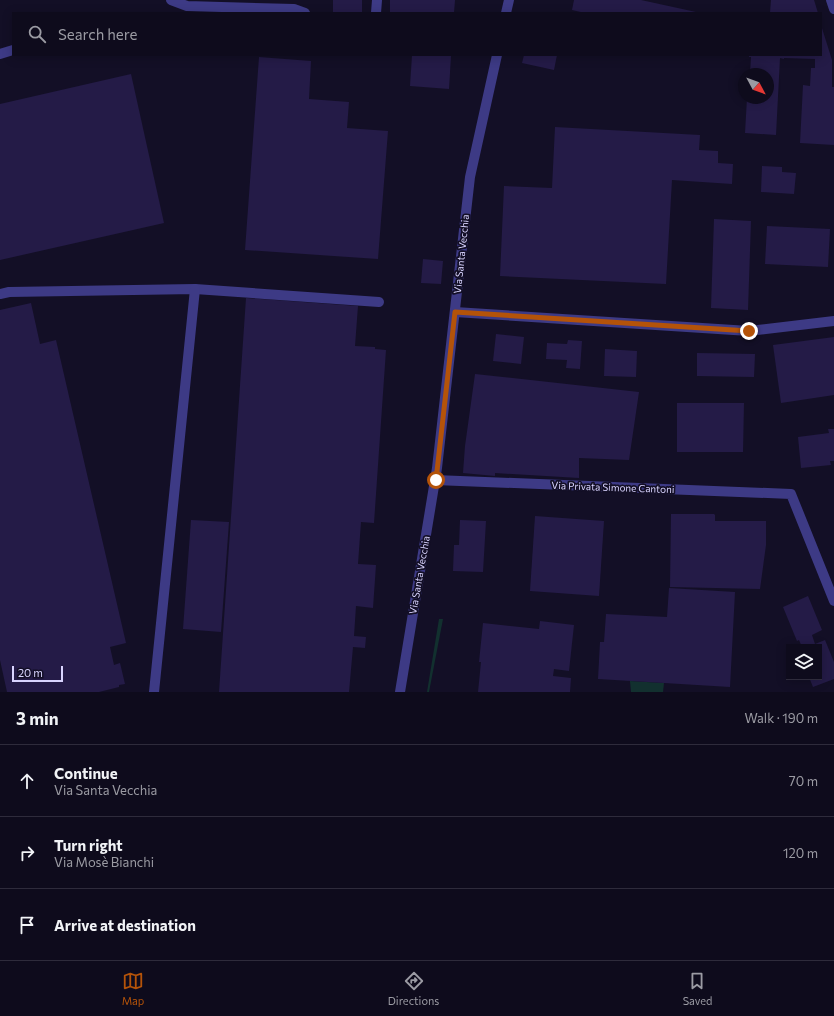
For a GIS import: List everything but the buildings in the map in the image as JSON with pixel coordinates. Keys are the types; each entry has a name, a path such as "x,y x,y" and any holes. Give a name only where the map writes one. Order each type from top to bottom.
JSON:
{"street":[{"path":"171,0 187,6 294,9 302,12"},
{"path":"376,12 377,0"},
{"path":"506,12 509,0"},
{"path":"831,0 834,9"},
{"path":"0,54 12,50"},
{"name":"Via Santa Vecchia","path":"400,692 436,480 470,177 497,56"},
{"path":"0,294 17,292 195,289 379,302"},
{"path":"154,692 195,289"},
{"path":"455,312 749,331 834,321"},
{"name":"Via Privata Simone Cantoni","path":"436,480 791,494 834,601"}],"green space":[{"path":"439,619 443,619 429,692 427,692"},
{"path":"630,681 664,683 663,692 631,692"}],"route":[{"path":"436,480 455,312 749,331"}]}
